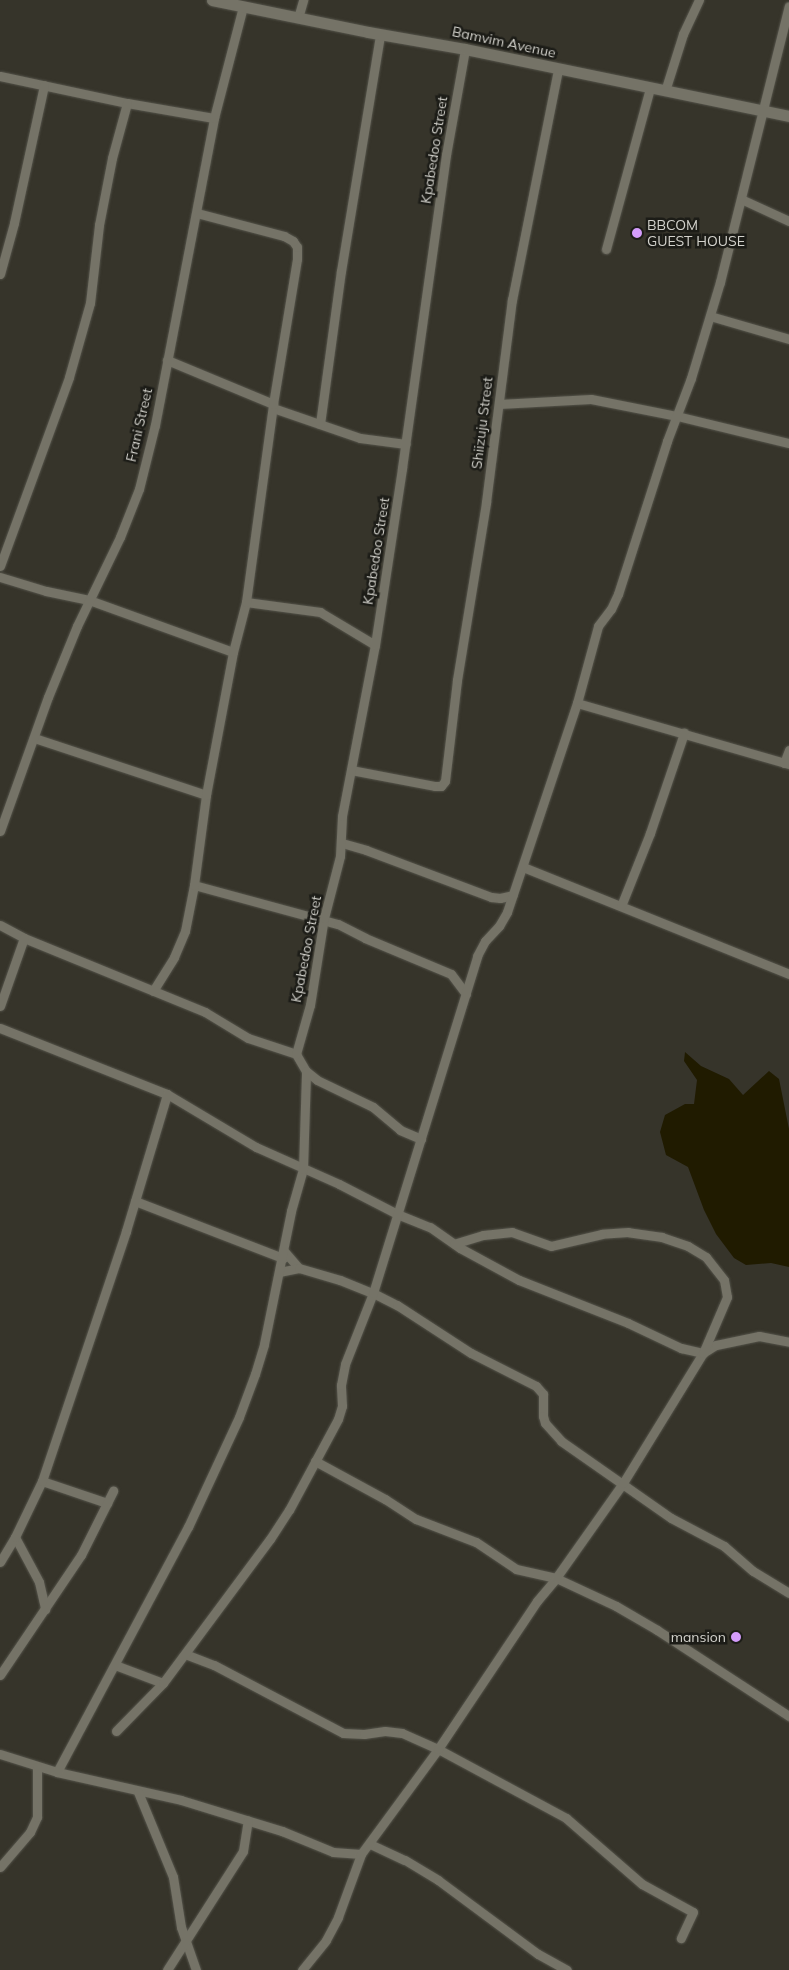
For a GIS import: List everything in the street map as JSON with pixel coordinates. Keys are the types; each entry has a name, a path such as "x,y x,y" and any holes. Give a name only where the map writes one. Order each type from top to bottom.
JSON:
{"street":[{"name":"Bamvim Avenue","path":"212,0 380,35 465,49 789,116"},
{"path":"298,18 303,0"},
{"path":"665,91 683,34 699,0"},
{"name":"Frani Street","path":"0,830 48,697 89,600 120,537 139,489 155,425 214,118 243,6"},
{"path":"116,1731 163,1683 270,1539 338,1418 342,1406 340,1386 345,1364 373,1293 481,948 504,918 513,895 577,703 598,626 611,610 616,600 710,316 789,6"},
{"path":"320,424 342,271 380,35"},
{"name":"Kpabedoo Street","path":"296,1054 310,1005 324,918 342,843 342,816 375,645 406,444 446,155 465,49"},
{"name":"Shiizuju Street","path":"351,770 435,786 444,783 499,404 512,300 558,69"},
{"path":"0,76 214,118"},
{"path":"0,274 14,224 44,85"},
{"path":"606,249 650,88"},
{"path":"0,566 69,377 87,312 99,225 112,158 127,102"},
{"path":"741,199 789,221"},
{"path":"153,991 174,957 185,931 194,885 206,796 233,652 246,602 297,247 293,241 284,236 197,213"},
{"path":"710,316 789,339"},
{"path":"167,360 273,406 320,424 376,442 406,444"},
{"path":"499,404 591,399 677,416 789,443"},
{"path":"0,577 46,591 89,600 233,652"},
{"path":"246,602 320,612 375,645"},
{"path":"577,703 787,763 789,750"},
{"path":"621,906 650,833 684,733"},
{"path":"34,738 206,796"},
{"path":"342,843 366,850 442,880 492,897 500,898 513,895"},
{"path":"523,867 789,974"},
{"path":"194,885 324,918 443,970 458,981 466,994"},
{"path":"0,925 24,938 206,1012 248,1038 296,1054 306,1071 328,1086 380,1112 400,1130 421,1139"},
{"path":"0,1006 24,938"},
{"path":"0,1028 168,1094 256,1147 339,1184 397,1214 430,1227 454,1244 519,1280 628,1323 681,1348 703,1353 716,1345 759,1336 789,1342"},
{"path":"57,1772 188,1527 238,1417 264,1344 291,1211 302,1169 306,1071"},
{"path":"0,1562 15,1537 42,1481 80,1373 168,1094"},
{"path":"134,1201 283,1255 299,1268 340,1280 373,1293 397,1305 471,1353 536,1386 543,1394 544,1420 553,1434 671,1518 724,1546 752,1571 789,1593"},
{"path":"302,1970 326,1940 338,1917 361,1854 438,1748 536,1601 556,1578 623,1483 703,1353 727,1297 724,1280 706,1257 688,1246 662,1237 628,1232 602,1234 551,1246 512,1232 483,1235 454,1244"},
{"path":"279,1272 299,1268"},
{"path":"315,1461 385,1499 416,1519 476,1542 516,1569 556,1578 616,1606 657,1630 789,1716"},
{"path":"42,1481 107,1503"},
{"path":"0,1675 81,1554 113,1491"},
{"path":"15,1537 39,1582 45,1609"},
{"path":"184,1654 214,1665 343,1733 364,1734 385,1731 402,1733 438,1748 566,1818 642,1884 693,1912 681,1938"},
{"path":"115,1665 163,1683"},
{"path":"0,1754 37,1767 138,1792 181,1800 282,1831 333,1852 361,1854"},
{"path":"0,1867 30,1832 37,1817 37,1767"},
{"path":"138,1792 172,1878 180,1920 196,1970"},
{"path":"167,1970 243,1852 248,1820"},
{"path":"370,1844 405,1860 438,1880 538,1954 567,1970"}],"shaded area":[{"path":"685,1052 701,1066 729,1079 743,1095 769,1071 779,1079 789,1129 789,1267 771,1263 746,1265 734,1258 716,1234 704,1210 688,1167 666,1155 660,1132 665,1115 685,1104 694,1104 697,1080 684,1061"}],"place":[{"name":"BBCOM GUEST HOUSE","path":"637,233"},
{"name":"mansion","path":"736,1637"}]}
